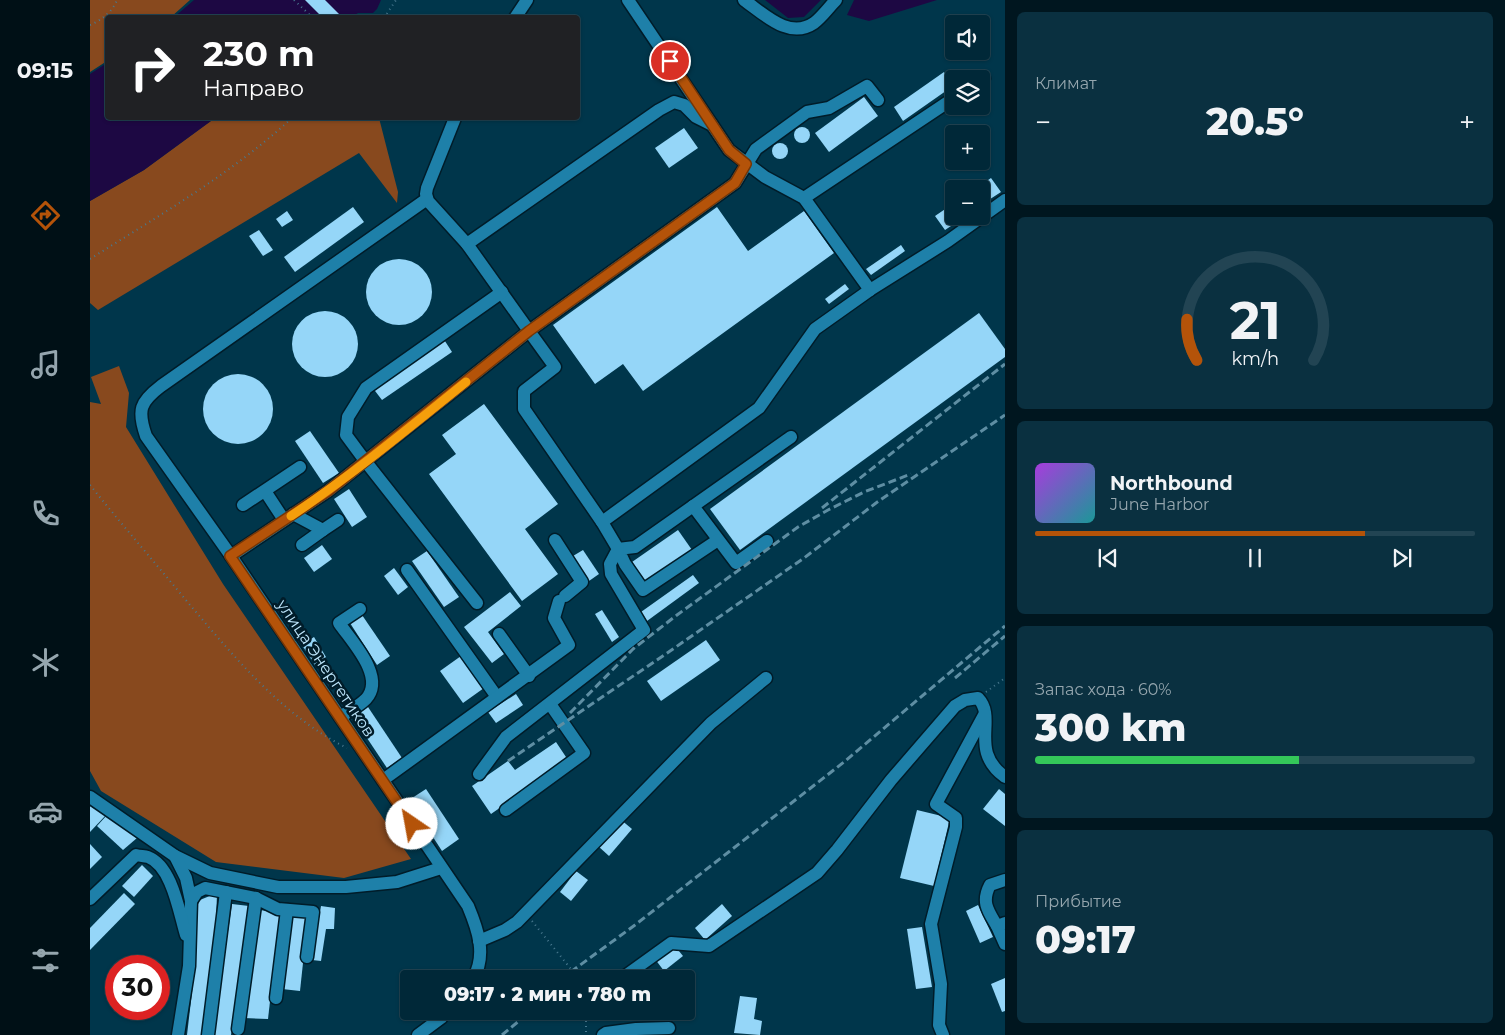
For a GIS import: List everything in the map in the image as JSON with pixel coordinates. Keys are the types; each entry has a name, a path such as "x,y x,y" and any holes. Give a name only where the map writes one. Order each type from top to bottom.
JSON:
{"street":[{"path":"517,15 527,0"},
{"path":"628,0 729,150 765,177 804,198 870,290"},
{"path":"744,0 784,28 802,29 814,22 836,0"},
{"path":"230,556 328,491 529,331 735,183 756,149 807,112 829,108 867,86 878,100"},
{"path":"467,244 658,110 674,102 684,105 696,117 712,124"},
{"path":"804,198 945,104"},
{"path":"454,120 427,188 427,199 440,216 467,244 555,367 524,392 524,409 602,522 625,564 643,590 718,540"},
{"name":"улица Энергетиков","path":"427,199 161,386 146,398 142,406 143,426 146,436 384,780 468,906 476,926 479,941 480,959 478,970"},
{"path":"602,522 758,408 815,329 870,290 948,241 1005,200"},
{"path":"478,603 346,435 348,418 366,388 502,292"},
{"path":"618,549 635,546 791,437"},
{"path":"242,505 300,467"},
{"path":"265,491 288,517 322,530"},
{"path":"693,506 736,564 766,541"},
{"path":"302,545 338,520"},
{"path":"384,780 569,645 554,618 562,599 582,582 555,540"},
{"path":"480,774 506,737 644,630 611,574 610,564 618,549"},
{"path":"407,570 497,697"},
{"path":"340,718 365,700 372,691 373,679 370,667 339,623 360,609"},
{"path":"499,634 528,676"},
{"path":"479,941 505,930 517,922 711,723 766,678"},
{"path":"634,970 671,943 709,946 817,873 838,850 891,780 955,706 966,700 978,698 984,703 986,712 984,747 991,763 1005,777"},
{"path":"506,810 584,753 550,704"},
{"path":"943,1035 939,1024 941,984 931,924 956,827 956,818 936,804 986,712"},
{"path":"90,796 174,856 210,873 278,886 346,887 396,882 441,868"},
{"path":"90,899 136,855 148,857 166,872 190,947"},
{"path":"174,856 186,878 191,900 189,966 178,1035"},
{"path":"1005,880 990,885 985,894 986,906 1001,924 1005,944"},
{"path":"191,900 197,892 205,888 256,898 278,909 313,912 307,957"},
{"path":"208,1035 226,892"},
{"path":"238,1029 256,898"},
{"path":"276,998 287,910"},
{"path":"418,1035 438,1020"},
{"path":"603,1035 636,1029 669,1028"}],"path":[{"path":"106,15 118,0"},
{"path":"294,0 310,15"},
{"path":"386,15 396,0"},
{"path":"90,25 98,22 105,16"},
{"path":"90,259 207,186 270,138 290,120"},
{"path":"90,485 239,662 292,712 326,737 349,748"},
{"path":"978,698 1005,678"},
{"path":"526,913 571,970"},
{"path":"586,1020 586,1035"}],"shaded area":[{"path":"90,0 190,0 173,15 105,15 105,62 90,72"},
{"path":"194,0 381,0 373,13 358,13 354,15 176,15"},
{"path":"765,0 821,0 804,17 788,18"},
{"path":"854,0 937,0 869,21 847,15"},
{"path":"105,64 105,120 212,120 144,170 90,201 90,74"},
{"path":"212,120 380,120 398,192 397,203 359,153 98,310 90,303 90,201 144,170"},
{"path":"119,366 129,393 126,427 223,584 411,859 344,878 216,862 101,791 90,771 90,402 101,404 91,377"}],"building":[{"path":"305,0 325,0 340,15 320,15"},
{"path":"944,72 945,92 903,121 894,107"},
{"path":"864,97 878,116 829,152 815,133"},
{"path":"802,127 810,135 802,143 794,135"},
{"path":"684,128 698,148 669,168 655,148"},
{"path":"780,143 788,151 780,159 772,151"},
{"path":"991,178 1001,192 990,199 990,180 988,180"},
{"path":"353,207 364,222 295,272 284,257"},
{"path":"717,207 748,251 804,211 834,253 643,391 623,364 595,384 553,325"},
{"path":"945,209 945,225 952,225 945,230 935,216"},
{"path":"287,211 293,220 282,227 276,219"},
{"path":"259,230 273,250 263,256 249,236"},
{"path":"901,245 905,251 871,275 866,269"},
{"path":"399,259 412,261 427,274 430,279 432,292 430,305 417,320 412,323 399,325 386,323 371,310 368,305 366,292 368,279 381,264 386,261"},
{"path":"845,284 849,289 829,304 825,299"},
{"path":"325,311 338,314 348,321 355,331 358,344 355,357 348,367 338,374 325,377 312,374 302,367 295,357 292,344 295,331 302,321 312,314"},
{"path":"979,313 1005,349 1005,357 740,550 710,509"},
{"path":"443,338 452,352 382,400 372,387"},
{"path":"245,374 258,380 267,389 271,395 273,409 271,423 263,434 252,442 231,444 224,442 213,434 205,423 203,402 205,395 213,384 224,376"},
{"path":"484,404 558,504 525,529 558,574 522,601 429,474 456,454 442,435"},
{"path":"310,431 339,473 323,483 295,441"},
{"path":"349,489 367,517 352,527 334,499"},
{"path":"678,530 692,550 646,582 632,562"},
{"path":"322,545 332,559 314,572 304,558"},
{"path":"583,550 599,574 589,581 573,556"},
{"path":"427,551 459,597 444,607 412,561"},
{"path":"394,568 408,587 398,595 384,576"},
{"path":"693,575 699,583 647,621 641,612"},
{"path":"510,592 521,606 488,632 504,654 492,663 464,627"},
{"path":"602,610 619,637 612,642 595,614"},
{"path":"362,615 390,656 377,665 350,623"},
{"path":"314,637 326,657 315,665 302,645"},
{"path":"706,640 720,660 661,701 647,681"},
{"path":"461,656 484,688 463,703 440,671"},
{"path":"516,694 523,705 496,723 488,712"},
{"path":"366,704 402,758 387,768 351,714"},
{"path":"556,742 568,760 491,814 472,786 508,761 515,770"},
{"path":"426,789 459,839 442,851 409,800"},
{"path":"999,789 1005,794 1005,826 983,809"},
{"path":"90,806 106,815 90,832"},
{"path":"917,810 950,818 934,886 900,878"},
{"path":"107,815 137,838 123,850 97,826"},
{"path":"620,819 632,829 609,856 598,846"},
{"path":"90,844 102,857 90,869"},
{"path":"142,865 153,876 134,897 122,886"},
{"path":"576,871 588,880 571,901 560,892"},
{"path":"124,893 135,904 90,950 90,928"},
{"path":"217,893 215,953 202,1035 187,1035 196,958 195,902"},
{"path":"232,904 249,906 231,1035 213,1035"},
{"path":"722,904 732,916 705,940 695,928"},
{"path":"978,905 993,937 980,943 966,911"},
{"path":"321,906 335,908 334,929 326,929 321,961 312,960"},
{"path":"260,910 280,913 268,1019 244,1018"},
{"path":"292,914 308,916 300,991 282,989"},
{"path":"922,927 932,987 916,989 907,929"},
{"path":"674,945 683,956 665,970 655,959"},
{"path":"1005,978 1005,1011 1002,1012 991,984"},
{"path":"740,996 757,998 754,1019 762,1021 760,1035 734,1033"}],"railway":[{"path":"822,508 1005,364"},
{"path":"508,761 804,558 876,503 1005,415"},
{"path":"570,713 633,649 798,527 864,492 911,474"},
{"path":"573,970 635,925 844,762 1005,626"},
{"path":"955,678 1005,636"},
{"path":"502,1035 520,1020"}],"slow traffic":[{"path":"291,516 366,462 466,382"}],"route":[{"path":"412,824 384,780 230,556 328,491 529,331 735,183 746,164 729,150 670,61"}]}
